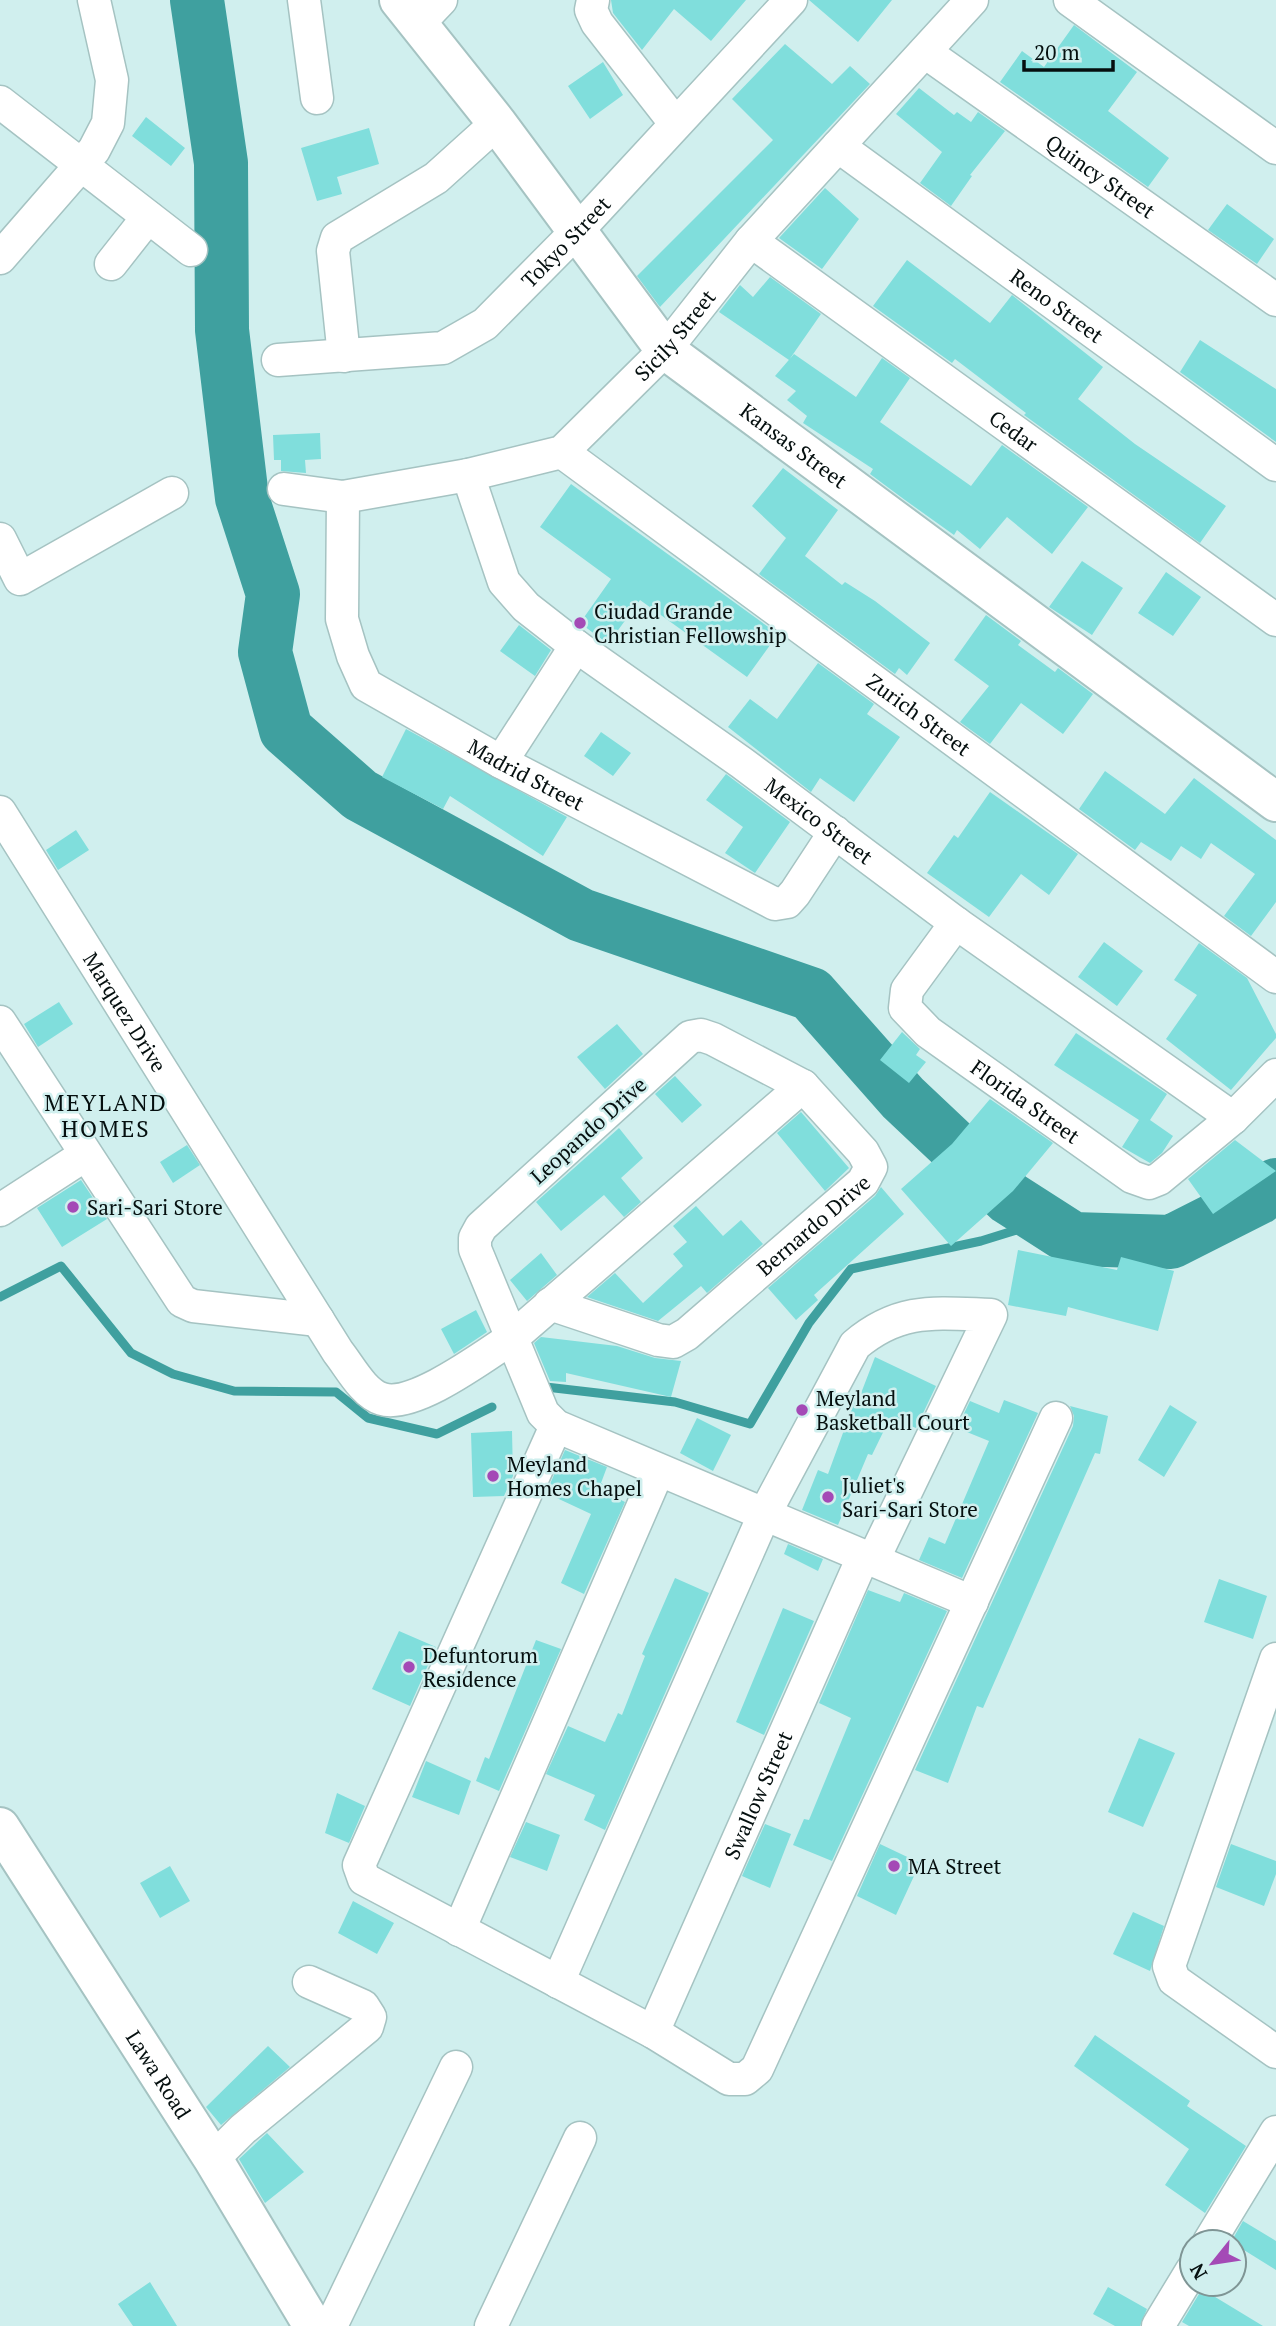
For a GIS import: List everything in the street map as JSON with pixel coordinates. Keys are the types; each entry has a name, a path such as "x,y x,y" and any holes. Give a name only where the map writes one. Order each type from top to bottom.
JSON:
{"street":[{"path":"0,258 94,150 108,123 112,80 94,0"},
{"path":"304,0 317,98"},
{"path":"593,0 591,10 597,23 675,123"},
{"name":"Tokyo Street","path":"278,360 443,348 485,324 578,230 791,0"},
{"name":"Sicily Street","path":"562,452 665,351 751,241 972,0"},
{"path":"1070,0 1276,148"},
{"name":"Kansas Street","path":"420,7 497,123 665,351 1276,802"},
{"name":"Quincy Street","path":"925,52 1276,300"},
{"path":"2,107 191,250"},
{"path":"344,356 333,251 337,238 436,178 497,123"},
{"name":"Reno Street","path":"838,146 1276,465"},
{"path":"111,264 148,217"},
{"name":"Cedar","path":"751,241 1276,620"},
{"path":"284,489 343,497 468,475 562,452"},
{"name":"Zurich Street","path":"562,452 1276,977"},
{"name":"Mexico Street","path":"468,475 504,582 526,607 956,923 1233,1118"},
{"path":"0,539 10,586 172,493"},
{"name":"Madrid Street","path":"343,497 342,619 353,656 366,685 501,762 775,904 787,902 795,893 835,832"},
{"path":"501,762 576,646"},
{"name":"Marquez Drive","path":"0,812 318,1320"},
{"name":"Florida Street","path":"956,923 907,990 905,1008 928,1032 1132,1177 1149,1183 1159,1179 1233,1118"},
{"path":"0,1022 182,1301 193,1306 318,1320 368,1390 381,1399 402,1401 464,1370 512,1338 803,1086"},
{"name":"Leopando Drive","path":"555,1426 543,1413 475,1249 475,1238 481,1227 690,1037 701,1035 713,1039 803,1086"},
{"path":"1233,1118 1276,1075"},
{"name":"Bernardo Drive","path":"550,1304 658,1340 673,1342 708,1316 863,1182 871,1167 863,1152 803,1086"},
{"path":"0,1210 85,1155"},
{"name":"Swallow Street","path":"653,2032 868,1558 991,1315 908,1315 879,1325 855,1345 764,1515"},
{"path":"972,1602 555,1426 359,1865 365,1879 653,2032 729,2079 745,2079 757,2069 972,1602 1056,1418"},
{"path":"459,1930 659,1471"},
{"path":"558,1982 764,1515"},
{"path":"1276,1659 1169,1966 1174,1980 1276,2052"},
{"name":"Lawa Road","path":"0,1827 213,2159 313,2326"},
{"path":"213,2159 243,2129 367,2027 370,2017 363,2006 309,1982"},
{"path":"331,2326 456,2067"},
{"path":"1218,2228 1276,2132"},
{"path":"491,2326 580,2138"},
{"path":"1161,2325 1178,2295"}],"building":[{"path":"611,0 746,0 711,41 674,9 642,50 613,13"},
{"path":"809,0 892,0 858,42"},
{"path":"1074,25 1137,72 1108,111 1169,158 1148,187 1000,82 1022,51 1044,67"},
{"path":"785,44 832,84 850,66 870,84 660,307 637,276 773,140 732,99"},
{"path":"603,62 623,95 590,119 568,86"},
{"path":"919,88 954,115 957,112 971,122 978,112 1005,131 970,175 972,176 951,206 920,183 942,152 896,114"},
{"path":"146,117 185,148 171,166 132,136"},
{"path":"369,128 379,164 337,177 342,194 317,201 301,148"},
{"path":"825,188 859,219 822,269 779,238"},
{"path":"1227,204 1274,239 1257,264 1208,230"},
{"path":"907,260 990,323 1012,295 1103,367 1078,399 1135,444 1226,506 1200,543 1024,415 1026,413 955,359 952,363 873,306"},
{"path":"770,277 821,314 789,360 719,312 740,285 753,297"},
{"path":"1200,340 1276,389 1276,442 1180,372"},
{"path":"794,354 856,397 882,358 910,378 880,422 971,486 1002,445 1088,507 1052,554 1007,517 980,549 957,530 954,535 870,474 873,469 803,423 807,416 787,400 796,391 775,376"},
{"path":"320,433 321,459 305,460 306,473 281,471 281,460 274,460 273,435"},
{"path":"783,468 838,510 805,556 842,585 845,582 875,601 930,643 907,675 899,668 895,674 759,574 786,538 752,506"},
{"path":"571,484 778,634 747,677 640,600 608,644 580,623 611,579 540,527"},
{"path":"1082,561 1123,588 1092,635 1049,607"},
{"path":"1166,572 1201,597 1173,636 1138,613"},
{"path":"986,615 1021,641 1018,645 1055,672 1058,668 1093,694 1063,734 1021,703 990,744 960,722 989,686 954,660"},
{"path":"519,625 551,650 535,676 500,651"},
{"path":"818,663 874,704 867,714 900,737 854,802 820,778 811,792 728,727 750,699 777,719"},
{"path":"406,729 567,817 543,856 450,796 443,809 382,777"},
{"path":"601,732 631,753 613,776 584,756"},
{"path":"1105,771 1165,814 1194,778 1276,840 1276,902 1251,936 1224,916 1255,874 1211,843 1201,859 1181,846 1171,861 1141,842 1135,850 1079,809"},
{"path":"726,774 790,822 755,873 725,853 743,827 706,800"},
{"path":"990,792 1078,854 1049,895 1021,874 989,917 927,873 954,835 958,838"},
{"path":"76,830 89,850 58,870 46,850"},
{"path":"1104,942 1143,971 1117,1006 1078,977"},
{"path":"1199,943 1247,978 1276,1034 1276,1038 1231,1090 1166,1039 1197,995 1174,980"},
{"path":"59,1002 73,1024 38,1047 24,1024"},
{"path":"617,1024 643,1054 605,1089 577,1057"},
{"path":"902,1032 920,1049 916,1055 926,1062 909,1083 880,1060"},
{"path":"1076,1033 1167,1094 1150,1120 1173,1136 1162,1153 1150,1163 1122,1147 1139,1120 1054,1065"},
{"path":"675,1076 702,1105 682,1123 655,1094"},
{"path":"990,1099 1053,1143 1013,1191 951,1246 901,1189 952,1144"},
{"path":"801,1112 849,1168 825,1191 777,1133"},
{"path":"619,1128 643,1158 621,1178 641,1202 624,1217 604,1195 561,1231 536,1202"},
{"path":"1235,1140 1276,1171 1213,1214 1188,1179"},
{"path":"187,1145 200,1165 173,1183 160,1162"},
{"name":"Sari-Sari Store","path":"81,1180 107,1219 62,1247 37,1208"},
{"path":"881,1187 904,1214 814,1295 818,1300 796,1320 768,1288 875,1196"},
{"path":"696,1206 723,1236 741,1220 763,1244 707,1293 701,1286 658,1321 587,1297 615,1273 643,1303 683,1266 673,1254 687,1242 673,1226"},
{"path":"1018,1250 1117,1270 1121,1257 1174,1271 1158,1331 1068,1307 1066,1316 1008,1305"},
{"path":"541,1253 557,1275 527,1301 510,1280"},
{"path":"476,1310 487,1332 454,1354 441,1329"},
{"path":"541,1337 617,1346 655,1358 681,1361 671,1397 566,1373 566,1382 550,1381 534,1343"},
{"path":"875,1357 936,1386 916,1428 890,1418 872,1455 868,1454 838,1525 802,1510 818,1470 828,1474 855,1400 858,1401"},
{"path":"1004,1400 1038,1413 962,1578 919,1560 929,1537 945,1544 989,1441 957,1428 970,1401 999,1413"},
{"path":"1170,1405 1197,1422 1164,1477 1138,1460"},
{"path":"1070,1406 1108,1416 1100,1454 1095,1453 983,1708 977,1706 948,1783 915,1770 1073,1426 1074,1416"},
{"path":"697,1418 731,1435 713,1471 680,1453"},
{"name":"Meyland Homes Chapel","path":"512,1431 513,1476 504,1496 473,1497 471,1433"},
{"path":"565,1450 607,1467 601,1483 620,1493 619,1499 625,1502 584,1594 561,1583 591,1514 546,1493"},
{"path":"788,1544 823,1559 818,1571 784,1554"},
{"path":"675,1578 709,1593 605,1830 584,1820 595,1795 546,1774 568,1726 605,1742 618,1713 622,1715 645,1656 642,1654"},
{"path":"1219,1579 1267,1596 1253,1639 1204,1622"},
{"path":"868,1590 900,1602 904,1593 947,1611 832,1861 793,1845 804,1819 809,1820 851,1718 819,1703"},
{"path":"783,1608 814,1621 764,1735 736,1722"},
{"path":"399,1631 436,1647 410,1706 372,1689"},
{"path":"536,1640 561,1649 499,1791 476,1781 485,1757 489,1759"},
{"path":"1139,1738 1175,1753 1143,1827 1108,1812"},
{"path":"426,1761 471,1781 459,1815 412,1797"},
{"path":"337,1793 365,1806 349,1843 325,1833"},
{"path":"526,1822 560,1835 547,1871 510,1857"},
{"path":"765,1824 791,1834 770,1888 742,1876"},
{"path":"880,1844 920,1863 896,1915 857,1896"},
{"path":"1231,1844 1276,1861 1276,1874 1264,1906 1216,1887"},
{"path":"170,1866 190,1901 160,1918 140,1883"},
{"path":"353,1901 394,1923 377,1954 338,1933"},
{"path":"1133,1912 1164,1926 1150,1971 1113,1954"},
{"path":"1095,2035 1190,2101 1187,2106 1246,2146 1205,2213 1165,2185 1189,2149 1074,2066"},
{"path":"268,2046 290,2067 221,2125 206,2107"},
{"path":"267,2133 304,2172 265,2203 239,2159"},
{"path":"1243,2221 1276,2241 1276,2270 1248,2253 1248,2228 1239,2228"},
{"path":"150,2282 177,2326 133,2326 118,2304"},
{"path":"1108,2287 1147,2309 1140,2326 1115,2326 1093,2314"},
{"path":"1197,2298 1217,2298 1263,2326 1189,2326 1182,2322"}],"waterway":[{"path":"197,0 221,163 222,330 242,498 273,594 265,652 286,730 360,795 581,915 811,994 903,1098 1009,1198 1073,1239 1171,1242 1258,1198 1276,1185"},
{"path":"546,1387 675,1402 750,1424 809,1323 851,1269 981,1241 1045,1221"},
{"path":"0,1297 61,1266 131,1353 173,1374 234,1391 336,1392 368,1418 437,1434 492,1407"}],"place":[{"name":"Ciudad Grande Christian Fellowship","path":"580,623"},
{"name":"Sari-Sari Store","path":"73,1207"},
{"name":"Meyland Basketball Court","path":"802,1410"},
{"name":"Meyland Homes Chapel","path":"493,1476"},
{"name":"Juliet's Sari-Sari Store","path":"828,1497"},
{"name":"Defuntorum Residence","path":"409,1667"},
{"name":"MA Street","path":"894,1866"}],"district":[{"name":"MEYLAND HOMES","path":"106,1115"}]}
